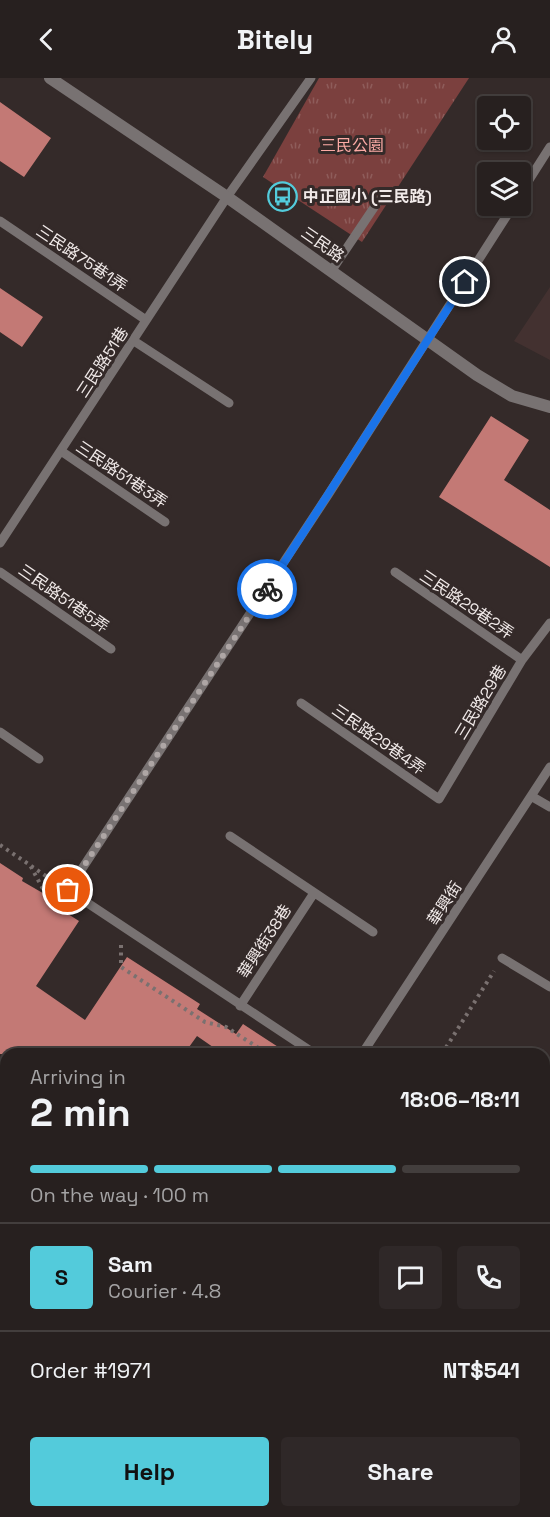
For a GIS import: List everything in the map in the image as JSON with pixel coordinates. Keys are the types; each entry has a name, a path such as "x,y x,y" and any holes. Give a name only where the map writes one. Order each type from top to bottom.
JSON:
{"street":[{"name":"三民路","path":"50,78 332,270 477,375 512,396 550,407"}],"lane":[{"name":"三民路51巷","path":"0,543 227,197 311,78"},
{"path":"531,177 550,147"},
{"path":"332,270 379,200"},
{"path":"306,1048 68,890 429,339 507,216"},
{"name":"三民路75巷1弄","path":"0,221 146,320"},
{"path":"134,341 229,403"},
{"name":"三民路51巷3弄","path":"61,451 165,522"},
{"name":"三民路51巷5弄","path":"0,572 111,649"},
{"name":"三民路29巷2弄","path":"395,572 522,660"},
{"name":"三民路29巷","path":"439,799 522,660 550,623"},
{"name":"三民路29巷4弄","path":"301,703 439,799"},
{"path":"0,732 39,759"},
{"name":"華興街","path":"366,1048 550,767"},
{"path":"531,796 550,807"},
{"path":"230,836 373,932"},
{"name":"華興街38巷","path":"240,1006 314,893"},
{"path":"502,958 550,987"}],"path":[{"path":"30,865 68,890"},
{"path":"446,1048 502,958"},
{"path":"121,967 205,1022 226,1027 259,1048"}],"shaded area":[{"path":"550,287 550,360 514,341"}],"green space":[{"name":"三民公園","path":"319,78 469,78 362,242 263,177"}],"building":[{"path":"0,102 51,138 24,177 0,161"},
{"path":"0,288 43,317 22,347 0,332"},
{"path":"491,416 529,440 504,480 550,510 550,567 439,497"},
{"path":"0,863 23,878 22,881 72,910 68,914 79,921 36,986 85,1020 127,957 200,1004 197,1009 236,1034 243,1024 280,1048 214,1048 197,1036 188,1048 0,1048"}],"way so far":[{"path":"68,890 267,589"}],"place":[{"name":"中正國小 (三民路)","path":"282,196"}],"route":[{"path":"267,589 465,282"}]}
